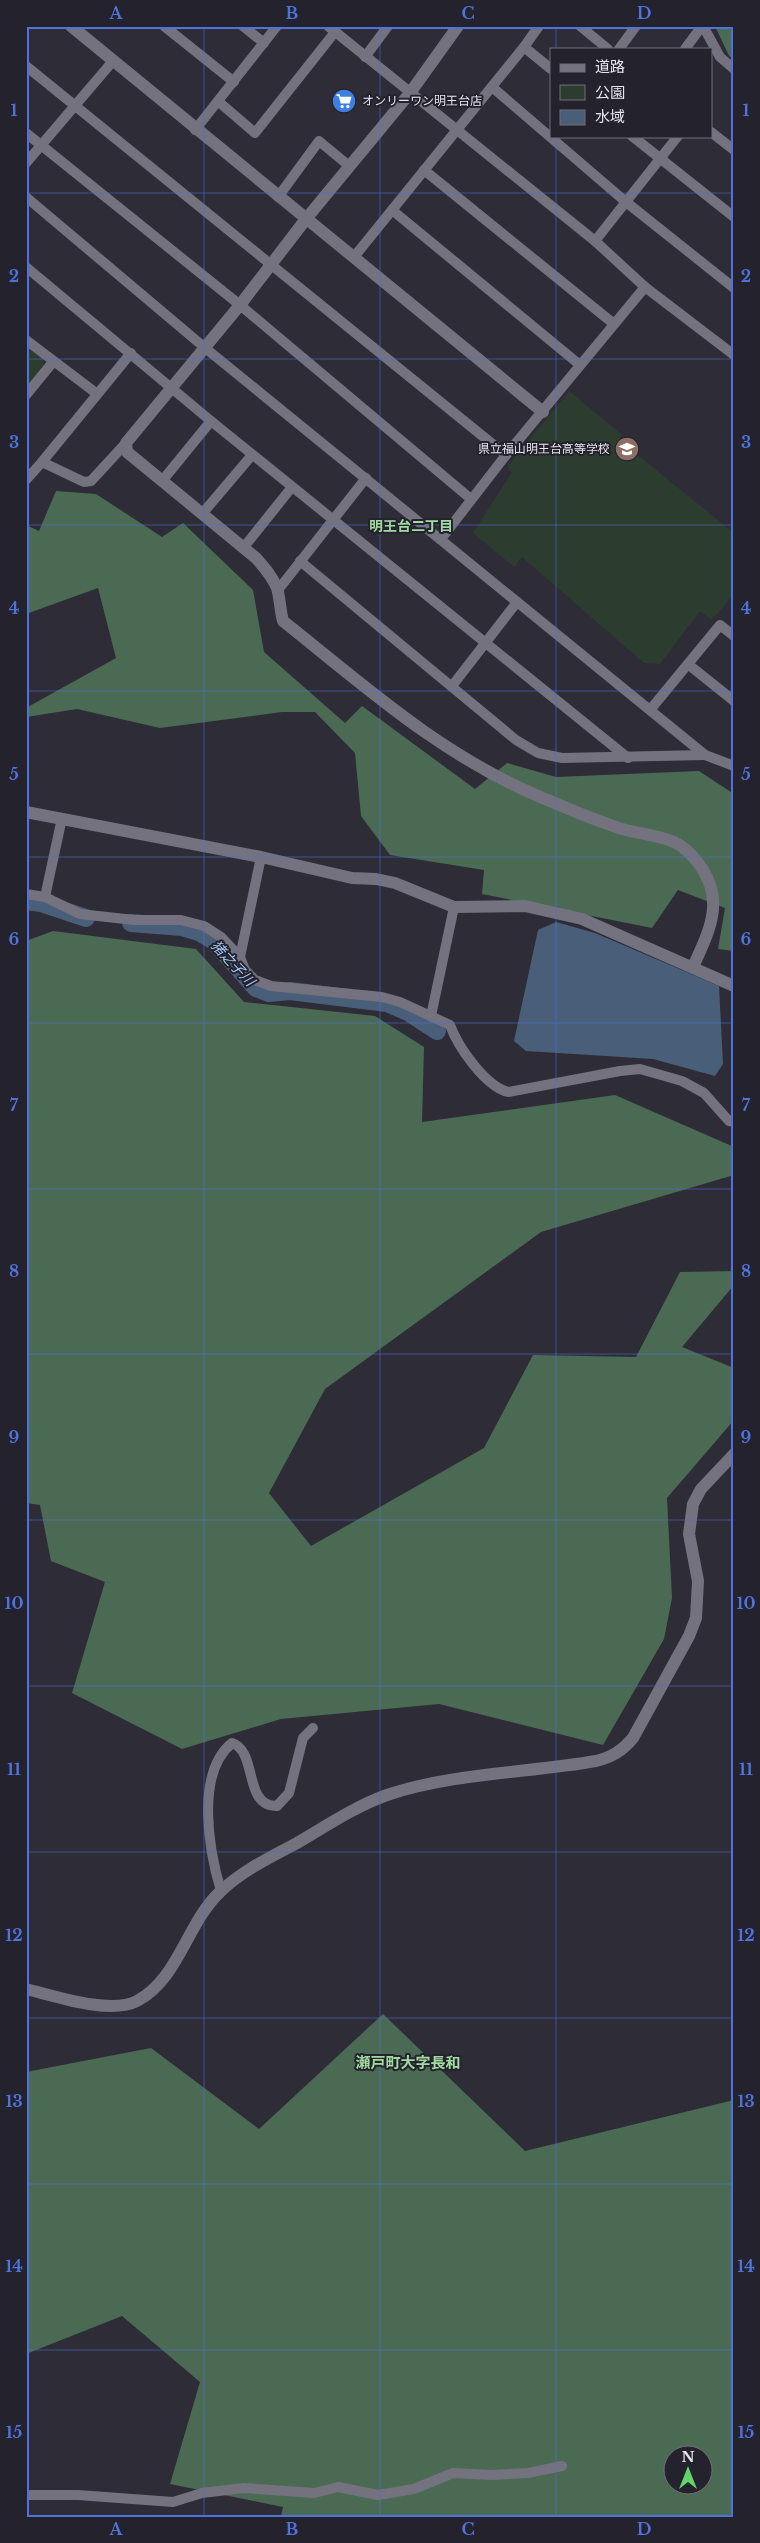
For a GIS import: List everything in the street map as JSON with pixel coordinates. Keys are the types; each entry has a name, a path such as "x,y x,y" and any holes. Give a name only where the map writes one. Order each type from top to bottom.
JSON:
{"street":[{"path":"71,26 196,130 544,412"},
{"path":"164,26 234,82"},
{"path":"243,26 264,43"},
{"path":"196,130 277,26"},
{"path":"366,57 388,26"},
{"path":"42,462 84,482 91,481 126,443 240,305 348,166 410,93 458,26"},
{"path":"354,257 539,26"},
{"path":"580,26 607,48"},
{"path":"620,48 636,26"},
{"path":"686,48 703,26 720,57 734,69"},
{"path":"219,102 255,133 331,29 595,241 645,287 734,355"},
{"path":"524,47 550,68"},
{"path":"26,163 113,61"},
{"path":"26,66 506,455"},
{"path":"492,87 550,137"},
{"path":"26,133 240,305 471,499"},
{"path":"712,133 734,150"},
{"path":"551,138 626,202 734,288"},
{"path":"634,138 734,217"},
{"path":"595,241 676,138"},
{"path":"278,196 318,141 348,166"},
{"path":"424,170 614,324"},
{"path":"26,196 204,347 705,755 734,766"},
{"path":"392,210 580,365"},
{"path":"26,267 131,352 252,455 334,518 486,645 628,758"},
{"path":"441,539 506,455 544,412 580,365 645,287"},
{"path":"26,340 96,393"},
{"path":"26,480 131,352"},
{"path":"26,396 53,362"},
{"path":"162,481 211,421"},
{"path":"126,443 127,452 244,547 269,572 278,590 279,607 283,621 418,730 471,764 592,819 674,842 687,851 699,864 707,878 713,898 714,917 692,967"},
{"path":"202,514 252,455"},
{"path":"278,590 366,478"},
{"path":"244,547 292,487"},
{"path":"300,561 516,740 538,753 562,758 705,755"},
{"path":"452,686 518,602"},
{"path":"650,710 720,625 734,636"},
{"path":"689,665 734,701"},
{"path":"26,812 261,857 352,878 376,878 395,883 454,907 525,906 556,912 582,919 734,986"},
{"path":"45,897 62,818"},
{"path":"240,958 261,857"},
{"path":"26,894 45,897 80,914 134,920 181,920 204,926 221,937 240,958 245,970 255,980 271,986 382,997 400,1002 450,1025 455,1038 488,1082 508,1092 620,1070 640,1069 682,1081 704,1093 729,1121 734,1122"},
{"path":"431,1016 454,907"},
{"path":"26,1989 107,2006 136,2002 158,1984 170,1969 208,1904 221,1891 254,1867 362,1807 386,1796 442,1783 609,1758 626,1746 633,1738 689,1636 696,1618 698,1581 689,1534 690,1518 701,1489 734,1454"},
{"path":"221,1891 212,1863 209,1832 209,1798 217,1763 227,1747 232,1743 238,1744 245,1753 251,1780 258,1793 269,1804 277,1806 289,1793 303,1738 312,1728"},
{"path":"26,2495 78,2495 173,2502 202,2493 244,2488 269,2488 314,2493 338,2487 378,2495 414,2489 453,2473 491,2475 528,2473 562,2466"}],"green space":[{"path":"715,26 734,26 734,59 729,56"},
{"path":"26,346 43,359 44,368 26,389"},
{"path":"569,391 622,435 619,440 734,533 734,594 712,620 700,611 660,664 644,663 522,557 514,567 473,533 512,472 507,467"},
{"path":"56,491 96,494 162,537 183,523 253,590 264,652 345,723 362,706 475,789 507,763 556,777 699,771 734,794 734,951 718,949 725,908 678,890 652,928 482,894 484,870 390,855 361,816 355,753 315,712 282,712 160,728 77,709 26,717 26,708 116,658 98,588 26,614 26,525 39,531"},
{"path":"53,931 196,949 244,1002 375,1016 424,1047 422,1122 615,1095 734,1147 734,1175 541,1232 325,1389 269,1493 311,1546 484,1448 533,1355 636,1357 680,1272 734,1271 734,1285 682,1347 734,1368 734,1420 667,1498 672,1598 664,1639 603,1745 439,1704 281,1719 182,1749 72,1693 105,1582 51,1561 40,1505 26,1503 26,941"},
{"path":"383,2014 525,2151 734,2100 734,2517 281,2517 283,2507 170,2484 200,2382 122,2316 26,2354 26,2072 151,2048 259,2129"}],"water":[{"path":"556,922 595,933 719,986 723,1064 715,1076 653,1059 526,1051 514,1041 538,930"}],"waterway":[{"name":"猪之子川","path":"26,901 41,903 86,918"},
{"name":"猪之子川","path":"131,923 182,927 199,932 214,941 256,988 269,993 290,991 387,1003 408,1012 437,1031"}],"place":[{"name":"オンリーワン明王台店","path":"344,101"},
{"name":"県立福山明王台高等学校","path":"627,449"}],"district":[{"name":"明王台二丁目","path":"411,526"},
{"name":"瀬戸町大字長和","path":"408,2063"}]}
